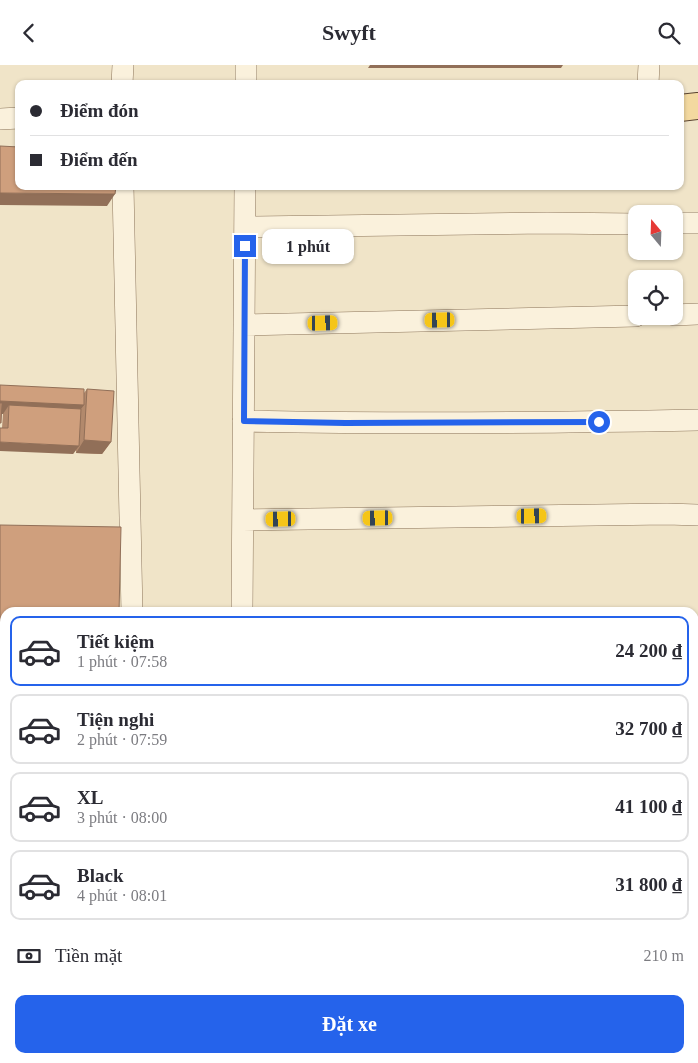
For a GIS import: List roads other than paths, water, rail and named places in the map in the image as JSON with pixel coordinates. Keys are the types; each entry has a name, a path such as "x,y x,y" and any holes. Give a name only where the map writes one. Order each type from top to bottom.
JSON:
{"main road":[{"path":"684,108 698,106"}],"street":[{"path":"122,80 123,65"},
{"path":"246,65 246,80"},
{"path":"648,80 649,65"},
{"path":"0,119 15,118"},
{"path":"123,190 132,607"},
{"path":"242,607 245,190"},
{"path":"683,223 698,223"},
{"path":"245,227 628,224"},
{"path":"683,315 698,314"},
{"path":"244,325 628,316"},
{"path":"244,421 559,423 698,420"},
{"path":"243,520 698,515"}]}
